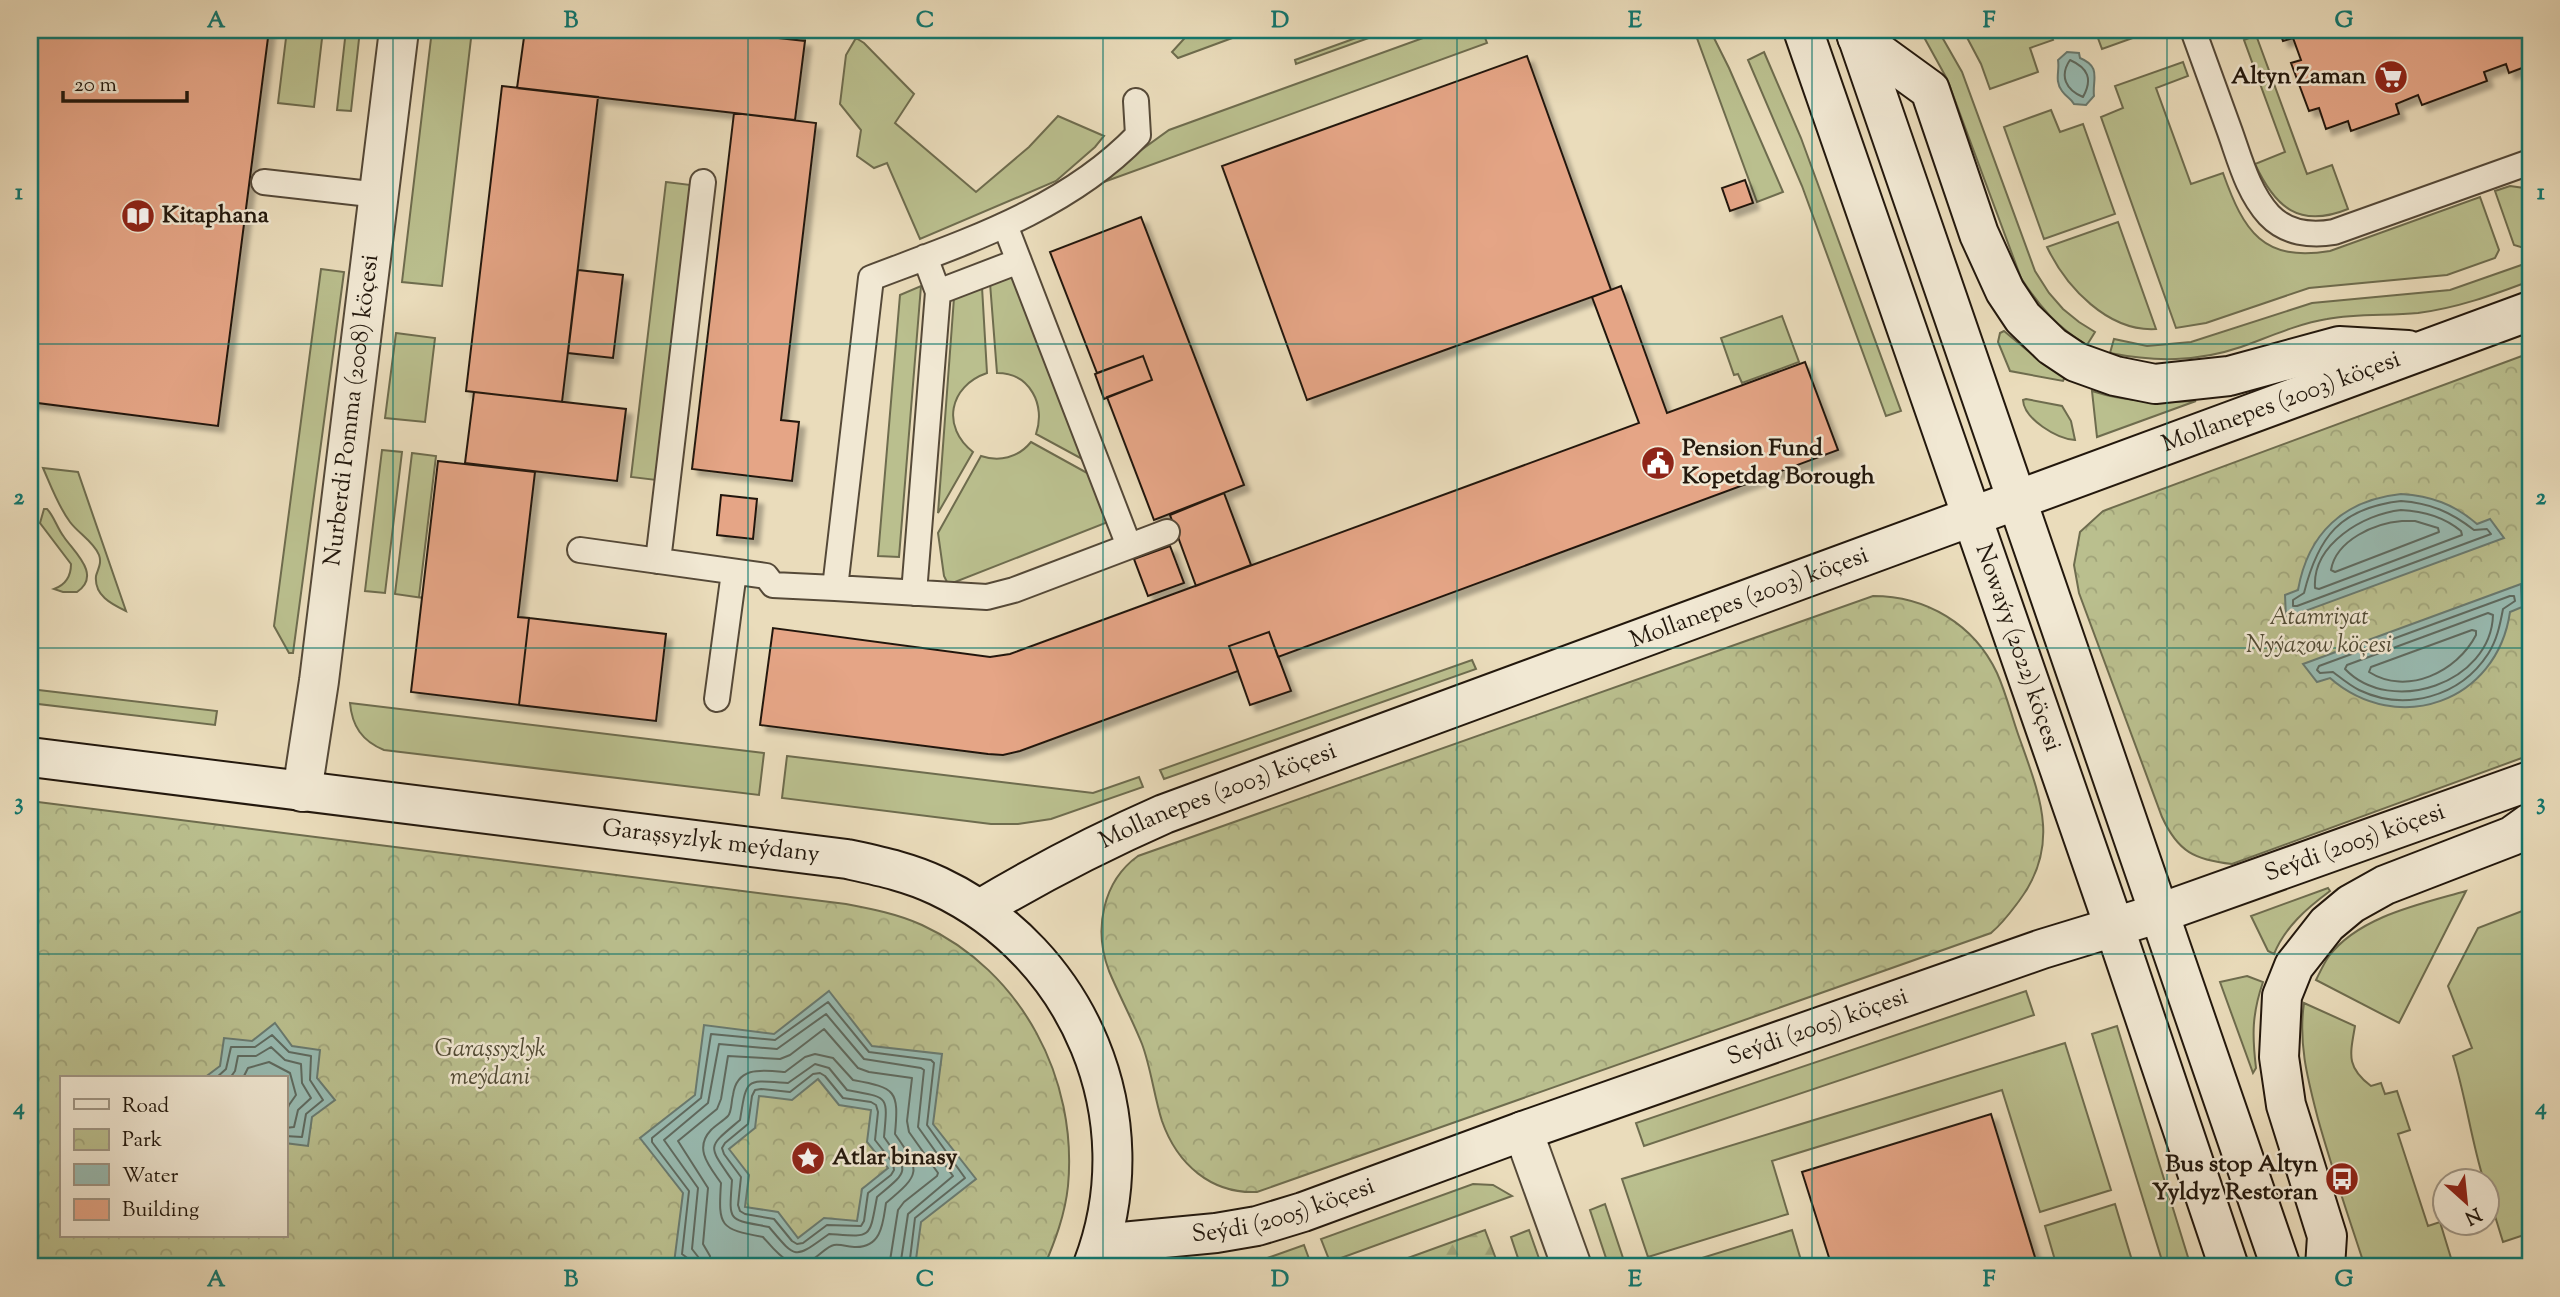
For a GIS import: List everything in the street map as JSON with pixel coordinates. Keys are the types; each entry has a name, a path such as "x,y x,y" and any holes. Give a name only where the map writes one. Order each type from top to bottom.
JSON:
{"street":[{"name":"Nurberdi Pomma (2008) köçesi","path":"302,792 399,30"},
{"name":"Nowaýy (2022) köçesi","path":"1803,30 1813,52 2229,1267"},
{"name":"Nowaýy (2022) köçesi","path":"1856,33 2281,1267"},
{"path":"1856,33 1930,90 1979,234 2005,291 2022,318 2052,346 2076,362 2115,376 2155,384 2229,376 2339,345 2424,351"},
{"name":"Mollanepes (2003) köçesi","path":"980,909 1034,876 1095,844 1164,814 2530,311"},
{"name":"Garaşsyzlyk meýdany","path":"30,757 847,859 905,873 938,886 980,909 1017,939 1049,974 1075,1013 1095,1057 1108,1103 1113,1150 1111,1197 1096,1256"},
{"name":"Seýdi (2005) köçesi","path":"1096,1256 1256,1226 1303,1212 1523,1131 2042,949 2115,929 2530,781"},
{"path":"2325,1267 2327,1236 2286,1105 2279,1057 2282,996 2294,966 2327,924 2351,904 2385,885 2512,836 2530,823"},
{"path":"1523,1131 1572,1267"}],"lane":[{"path":"2193,30 2251,187 2270,216 2301,233 2318,235 2334,232 2530,162"},
{"path":"835,588 871,278 1005,225 1047,204 1087,179 1138,135 1136,101"},
{"path":"264,181 379,195"},
{"path":"659,561 704,182"},
{"path":"1005,225 1129,546"},
{"path":"914,593 938,292 925,257"},
{"path":"938,292 1019,261"},
{"path":"580,550 766,576 773,584 987,597 1014,590 1167,531"},
{"path":"717,699 734,572"}],"green space":[{"path":"287,30 323,30 314,107 278,103"},
{"path":"346,30 360,30 351,111 337,110"},
{"path":"432,30 472,30 442,286 402,282"},
{"path":"723,30 806,30 805,39"},
{"path":"1192,30 1254,30 1178,58 1172,52"},
{"path":"1378,30 1391,30 1296,64 1295,60"},
{"path":"1445,30 1482,30 1487,43 1090,187 1169,130"},
{"path":"1694,30 1710,30 1783,192 1757,202"},
{"path":"1920,30 1938,30 1962,72 2035,271 2063,309 2095,332 2087,345 2050,316 2021,278 1947,79"},
{"path":"1963,30 2049,30 2053,40 2030,48 2038,72 1990,89 1981,64"},
{"path":"2095,30 2155,30 2102,49"},
{"path":"2256,35 2307,174 2332,165 2348,209 2331,215 2316,216 2302,215 2291,210 2271,192 2255,164 2285,152 2244,40"},
{"path":"856,38 914,94 895,123 976,192 1029,147 1058,116 1104,136 1056,181 920,239 887,163 874,168 857,156 861,130 840,104 846,55"},
{"path":"1764,52 1801,138 1901,411 1886,416 1802,186 1748,60"},
{"path":"2183,62 2188,76 2156,88 2191,184 2223,173 2248,227 2272,247 2288,252 2330,251 2480,197 2499,250 2495,258 2447,275 2309,288 2206,323 2176,328 2101,117 2123,108 2115,86"},
{"path":"2051,110 2060,132 2083,124 2115,214 2044,239 2004,127"},
{"path":"666,182 691,185 656,480 631,477"},
{"path":"2510,186 2524,188 2530,198 2530,246 2524,248 2514,245 2495,191"},
{"path":"2118,222 2156,329 2138,328 2105,315 2065,277 2047,247"},
{"path":"2530,262 2530,281 2447,308 2418,313 2350,316 2316,321 2208,356 2160,359 2110,353 2114,339 2147,346 2191,342 2312,303 2450,290"},
{"path":"321,269 344,272 293,653 289,653 274,626"},
{"path":"1012,275 1084,460 1036,434 1039,412 1033,393 1018,378 997,373 990,283"},
{"path":"921,286 899,557 878,556 900,295"},
{"path":"982,287 987,373 964,387 957,397 953,419 956,431 973,452 938,513 954,298"},
{"path":"1782,316 1799,362 1742,383 1738,374 1734,375 1721,338"},
{"path":"2004,331 2045,365 2065,377 2063,381 2010,371 1998,342 2000,333"},
{"path":"396,333 435,338 425,422 385,418"},
{"name":"Atamriyat Nyýazow köçesi","path":"2530,353 2530,755 2232,864 2208,860 2189,852 2174,839 2162,817 2079,593 2074,565 2080,532 2103,511"},
{"path":"2092,391 2143,401 2196,401 2097,437"},
{"path":"2023,400 2062,406 2071,421 2075,440 2059,436 2035,421 2025,407"},
{"path":"1031,442 1089,474 1108,522 955,582 947,582 938,533 981,456 995,459 1008,457 1020,452"},
{"path":"382,450 402,452 385,593 365,591"},
{"path":"412,453 436,456 419,597 423,598 395,594"},
{"path":"43,468 78,472 126,611 109,602 98,589 96,576 100,563 99,555 66,516"},
{"path":"44,509 47,509 87,571 84,585 77,592 54,589 67,580 71,564 40,523"},
{"path":"1873,596 1912,601 1929,607 1962,627 1987,656 2003,688 2039,798 2043,839 2040,859 2032,880 2009,914 1991,933 1257,1192 1225,1188 1211,1182 1187,1163 1177,1151 1162,1121 1142,1044 1104,955 1102,923 1109,892 1126,866 1138,856"},
{"path":"1472,660 1476,669 1164,779 1160,770"},
{"path":"30,689 217,711 215,725 30,703"},
{"path":"350,703 764,753 759,795 384,750 360,732 353,719"},
{"path":"787,756 1093,793 1139,777 1143,787 1051,819 1018,824 991,824 782,798"},
{"name":"Garaşsyzlyk meýdani","path":"30,801 846,904 894,915 922,925 957,945 988,970 1015,1000 1036,1033 1053,1069 1069,1146 1068,1186 1059,1228 1044,1267 30,1267"},
{"path":"2328,888 2330,891 2290,927 2274,954 2268,951 2251,916"},
{"path":"2466,891 2399,1023 2316,980 2329,956 2357,931 2392,913"},
{"path":"2530,908 2530,1233 2503,1242 2500,1232 2500,1168 2480,1168 2453,1056 2472,1048 2448,986 2478,928"},
{"path":"2247,976 2263,982 2255,1015 2256,1068 2253,1073 2220,982"},
{"path":"2026,991 2034,1015 1644,1146 1636,1123"},
{"path":"2304,1003 2355,1026 2351,1053 2357,1073 2371,1086 2381,1083 2385,1094 2397,1091 2410,1130 2398,1134 2428,1226 2430,1225 2430,1238 2445,1238 2451,1258 2424,1267 2365,1267 2318,1119 2305,1062 2302,1018"},
{"path":"2117,1026 2191,1267 2164,1267 2092,1034"},
{"path":"2065,1043 2111,1190 2040,1212 2002,1090 1772,1161 1788,1214 1648,1257 1622,1179"},
{"path":"1473,1184 1493,1185 1512,1196 1330,1262 1321,1239"},
{"path":"1605,1204 1626,1267 1609,1267 1590,1210"},
{"path":"2115,1204 2134,1267 2057,1267 2045,1226"},
{"path":"1485,1230 1499,1267 1383,1267"},
{"path":"1529,1230 1542,1267 1521,1267 1511,1237"},
{"path":"1792,1230 1803,1267 1673,1267"},
{"path":"1304,1245 1312,1267 1242,1267"}],"water":[{"path":"2067,52 2079,53 2080,58 2094,70 2094,96 2086,105 2074,104 2060,87 2058,60"},
{"path":"2401,494 2442,502 2477,524 2490,519 2504,538 2286,618 2285,595 2298,590 2310,552 2332,523 2362,504"},
{"path":"2521,584 2522,607 2510,612 2501,643 2486,669 2465,688 2441,701 2413,707 2385,705 2357,696 2330,678 2317,682 2303,664"},
{"path":"829,991 872,1046 942,1054 933,1124 976,1179 921,1222 915,1267 712,1267 674,1263 683,1193 640,1138 695,1095 704,1025 774,1034","holes":["818,1079 839,1105 871,1110 867,1142 888,1168 862,1189 857,1221 824,1218 798,1238 778,1212 745,1207 749,1175 729,1149 755,1128 759,1096 792,1100"]},
{"path":"275,1023 292,1046 320,1050 317,1078 335,1100 312,1117 308,1146 287,1143 287,1076 207,1076 220,1066 224,1038 252,1041"}],"building":[{"name":"Kitaphana","path":"30,30 269,30 218,426 30,402"},
{"path":"525,30 707,30 805,41 795,120 517,88"},
{"name":"Altyn Zaman","path":"2279,30 2530,30 2530,65 2509,73 2506,64 2484,72 2487,81 2422,105 2418,95 2396,104 2399,114 2351,131 2348,121 2326,129 2319,108 2309,111 2291,63 2301,60 2293,38 2283,41"},
{"path":"1527,56 1611,290 1307,400 1222,166"},
{"path":"502,86 598,97 562,402 466,391"},
{"path":"734,113 816,123 781,420 799,422 792,481 692,469"},
{"path":"1745,180 1753,203 1730,211 1722,188"},
{"path":"1141,217 1244,485 1154,520 1107,397 1152,380 1143,356 1097,373 1050,252"},
{"path":"578,270 623,275 613,358 568,353"},
{"path":"1621,286 1667,413 1805,362 1838,450 1278,657 1269,632 1229,646 1238,671 1020,751 1003,755 988,754 760,725 773,628 990,657 1010,654 1639,423 1592,297"},
{"path":"1143,356 1152,380 1104,399 1095,374"},
{"path":"474,392 626,409 617,481 465,463"},
{"path":"438,461 535,472 518,617 529,618 519,705 411,692"},
{"path":"1224,493 1251,565 1196,586 1170,515"},
{"path":"721,495 757,499 753,539 717,535"},
{"path":"1170,546 1184,583 1148,596 1134,559"},
{"path":"529,618 666,634 656,721 519,705"},
{"path":"1269,632 1291,691 1250,705 1229,646"},
{"path":"1991,1114 2038,1267 1832,1267 1802,1172"}],"place":[{"name":"Altyn Zaman","path":"2391,77"},
{"name":"Kitaphana","path":"138,216"},
{"name":"Pension Fund Kopetdag Borough","path":"1658,463"},
{"name":"Atlar binasy","path":"808,1158"},
{"name":"Bus stop Altyn Yyldyz Restoran","path":"2342,1179"}]}
